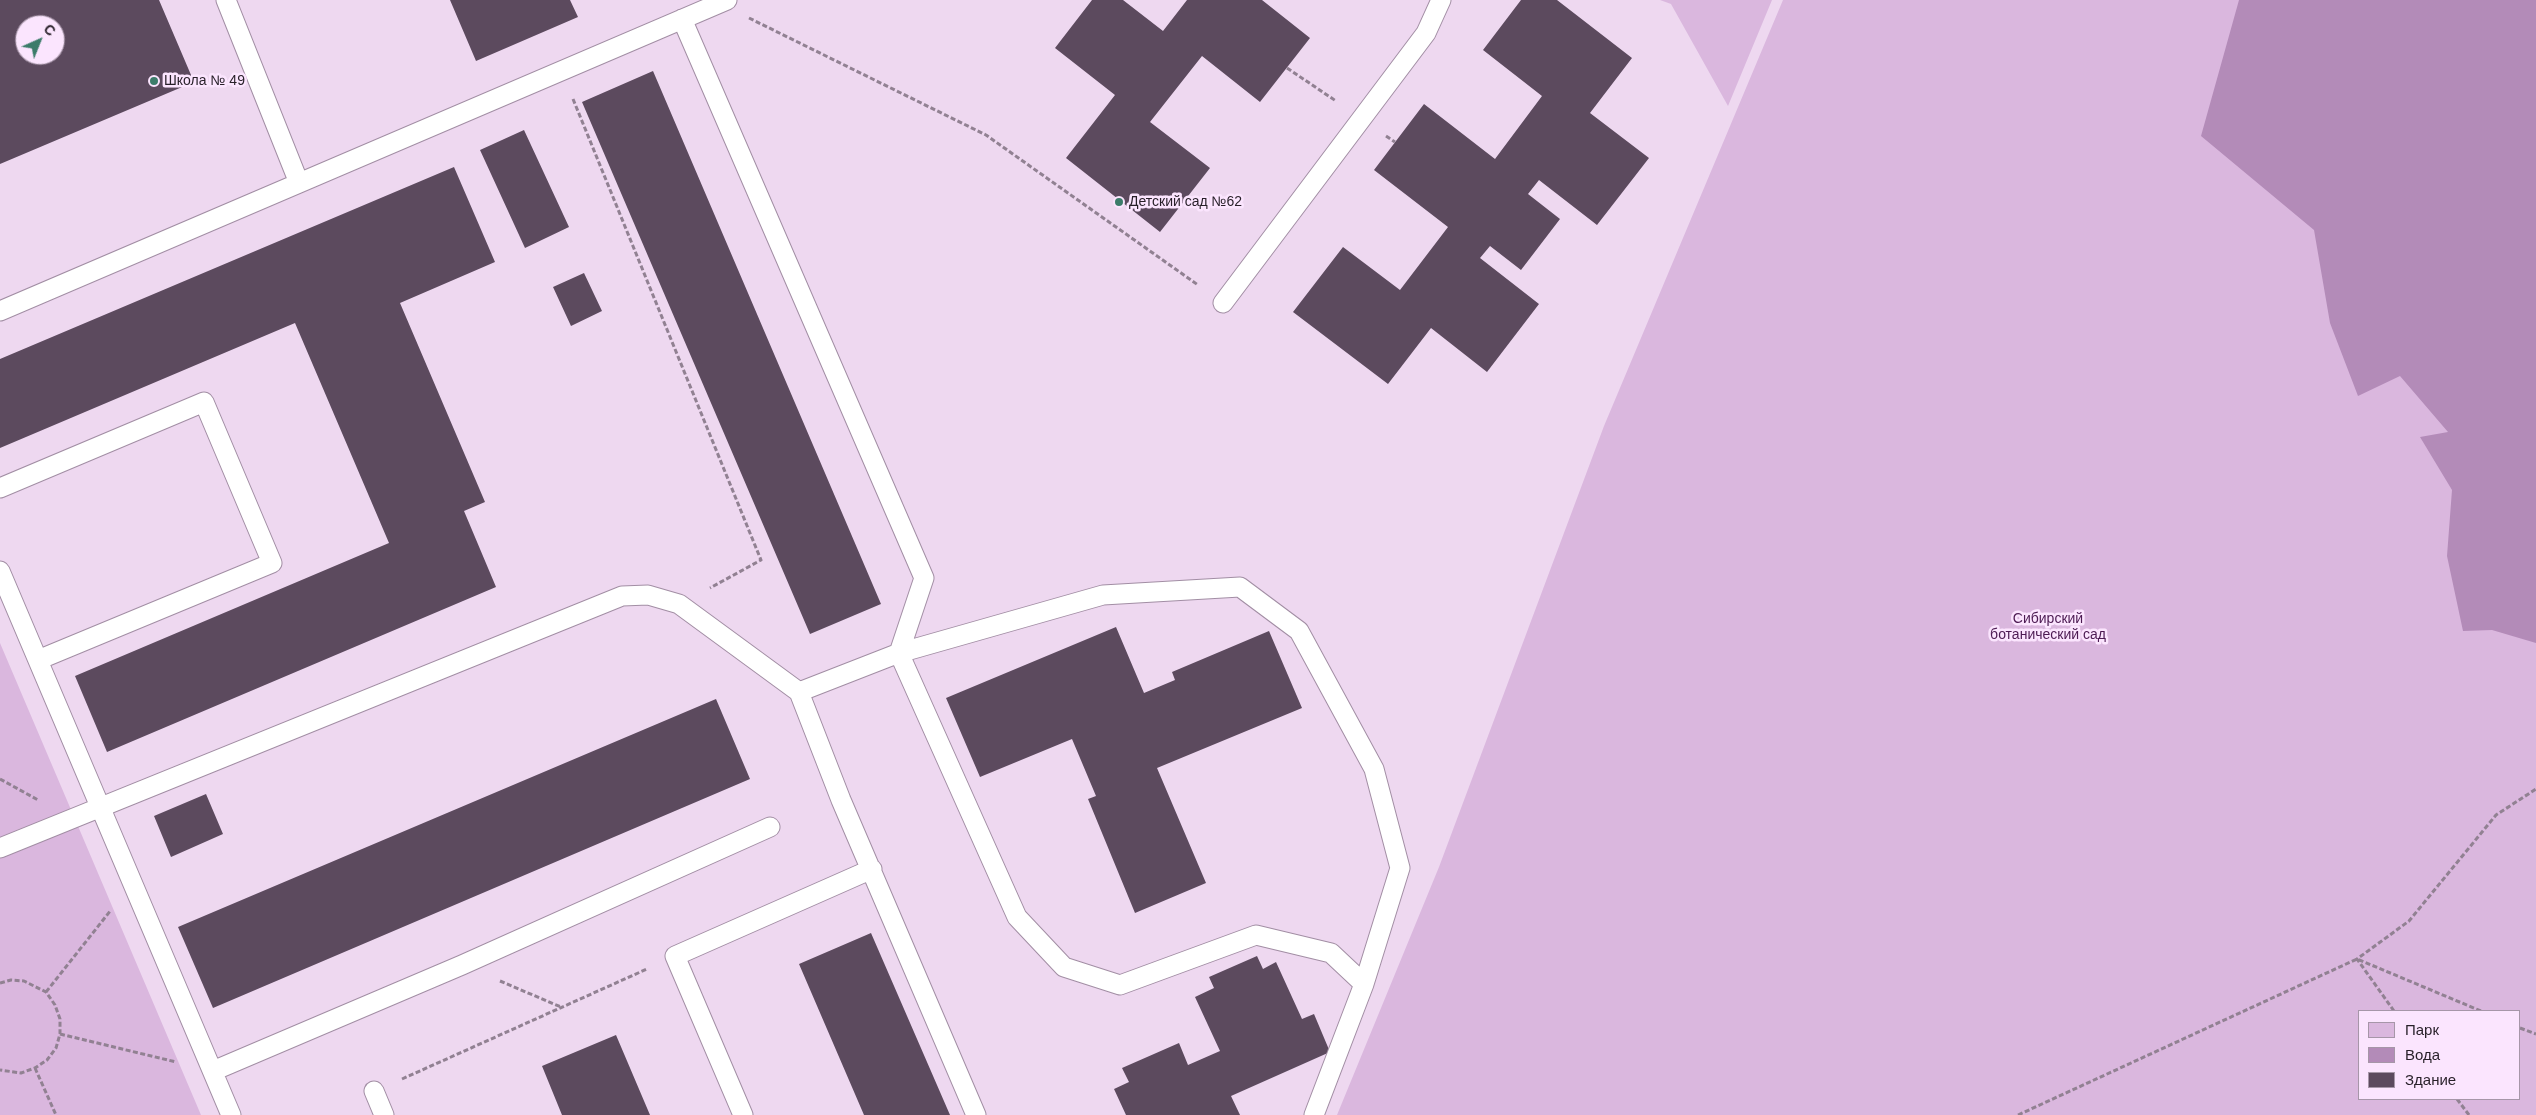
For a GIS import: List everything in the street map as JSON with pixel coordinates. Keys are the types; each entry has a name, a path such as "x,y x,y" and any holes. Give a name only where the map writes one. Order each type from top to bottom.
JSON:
{"lane":[{"path":"226,0 299,183"},
{"path":"0,311 726,0"},
{"path":"1223,304 1426,33 1441,0"},
{"path":"682,19 924,578 898,653 1017,918 1064,967 1120,985 1256,935 1331,953 1364,984"},
{"path":"0,488 204,402 272,564 38,660"},
{"path":"0,571 231,1115"},
{"path":"799,692 898,653 1103,595 1240,587 1299,631 1374,769 1400,868 1364,984 1314,1115"},
{"path":"0,848 622,596 648,594 679,604 799,692 841,800 872,868 976,1115"},
{"path":"213,1071 462,965 770,827"},
{"path":"743,1115 675,956 872,868"},
{"path":"374,1091 384,1115"}],"path":[{"path":"746,16 986,135 1223,304"},
{"path":"562,70 761,560 679,604"},
{"path":"2018,1115 2356,959 2409,921 2496,816 2536,788"},
{"path":"46,992 132,883"},
{"path":"374,1091 675,956"},
{"path":"2356,959 2393,1010"},
{"path":"2356,959 2479,1010"},
{"path":"462,965 561,1007"},
{"path":"0,982 24,981 46,992 55,1004 60,1019 60,1034 56,1048 47,1060 36,1068 20,1072 0,1070"},
{"path":"2521,1028 2536,1034"},
{"path":"60,1034 213,1071"},
{"path":"36,1068 56,1115"},
{"path":"2458,1100 2469,1115"}],"green space":[{"path":"1660,0 1772,0 1728,106 1671,4"},
{"name":"Сибирский ботанический сад","path":"1783,0 2536,0 2536,1115 1337,1115 1439,867 1604,426"},
{"path":"0,643 201,1115 0,1115"}],"water":[{"path":"2239,0 2536,0 2536,643 2492,630 2463,631 2447,556 2452,490 2420,437 2448,432 2400,376 2358,396 2330,323 2314,230 2201,136"}],"building":[{"path":"0,0 159,0 194,82 0,164"},
{"path":"450,0 570,0 578,17 476,61"},
{"path":"1092,0 1123,0 1163,31 1187,0 1262,0 1310,38 1260,102 1202,56 1150,122 1210,168 1160,232 1066,158 1115,95 1055,48"},
{"path":"1521,0 1557,0 1632,58 1590,113 1649,158 1597,225 1539,180 1528,194 1560,219 1521,270 1490,246 1480,258 1539,304 1487,372 1431,328 1388,384 1293,312 1343,247 1400,290 1448,227 1374,170 1424,104 1495,159 1542,96 1483,50"},
{"path":"653,71 881,604 810,634 582,102"},
{"path":"524,130 569,227 525,248 480,150"},
{"path":"454,167 495,262 400,303 485,502 464,511 496,587 107,752 75,676 389,543 295,323 0,448 0,359"},
{"path":"584,273 602,311 571,326 553,287"},
{"path":"1116,627 1144,693 1175,680 1172,672 1269,631 1302,708 1157,768 1206,883 1135,913 1088,799 1096,796 1072,739 980,777 946,698"},
{"path":"716,699 750,779 213,1008 178,927"},
{"path":"206,794 223,834 171,857 154,816"},
{"path":"871,933 950,1115 864,1115 799,964"},
{"path":"1257,956 1263,969 1276,962 1302,1019 1314,1014 1330,1052 1231,1096 1240,1115 1126,1115 1114,1089 1129,1082 1122,1068 1179,1043 1188,1065 1220,1051 1195,997 1214,988 1209,977"},
{"path":"616,1035 650,1115 562,1115 542,1066"}],"place":[{"name":"Школа № 49","path":"154,81"},
{"name":"Детский сад №62","path":"1119,202"}]}
